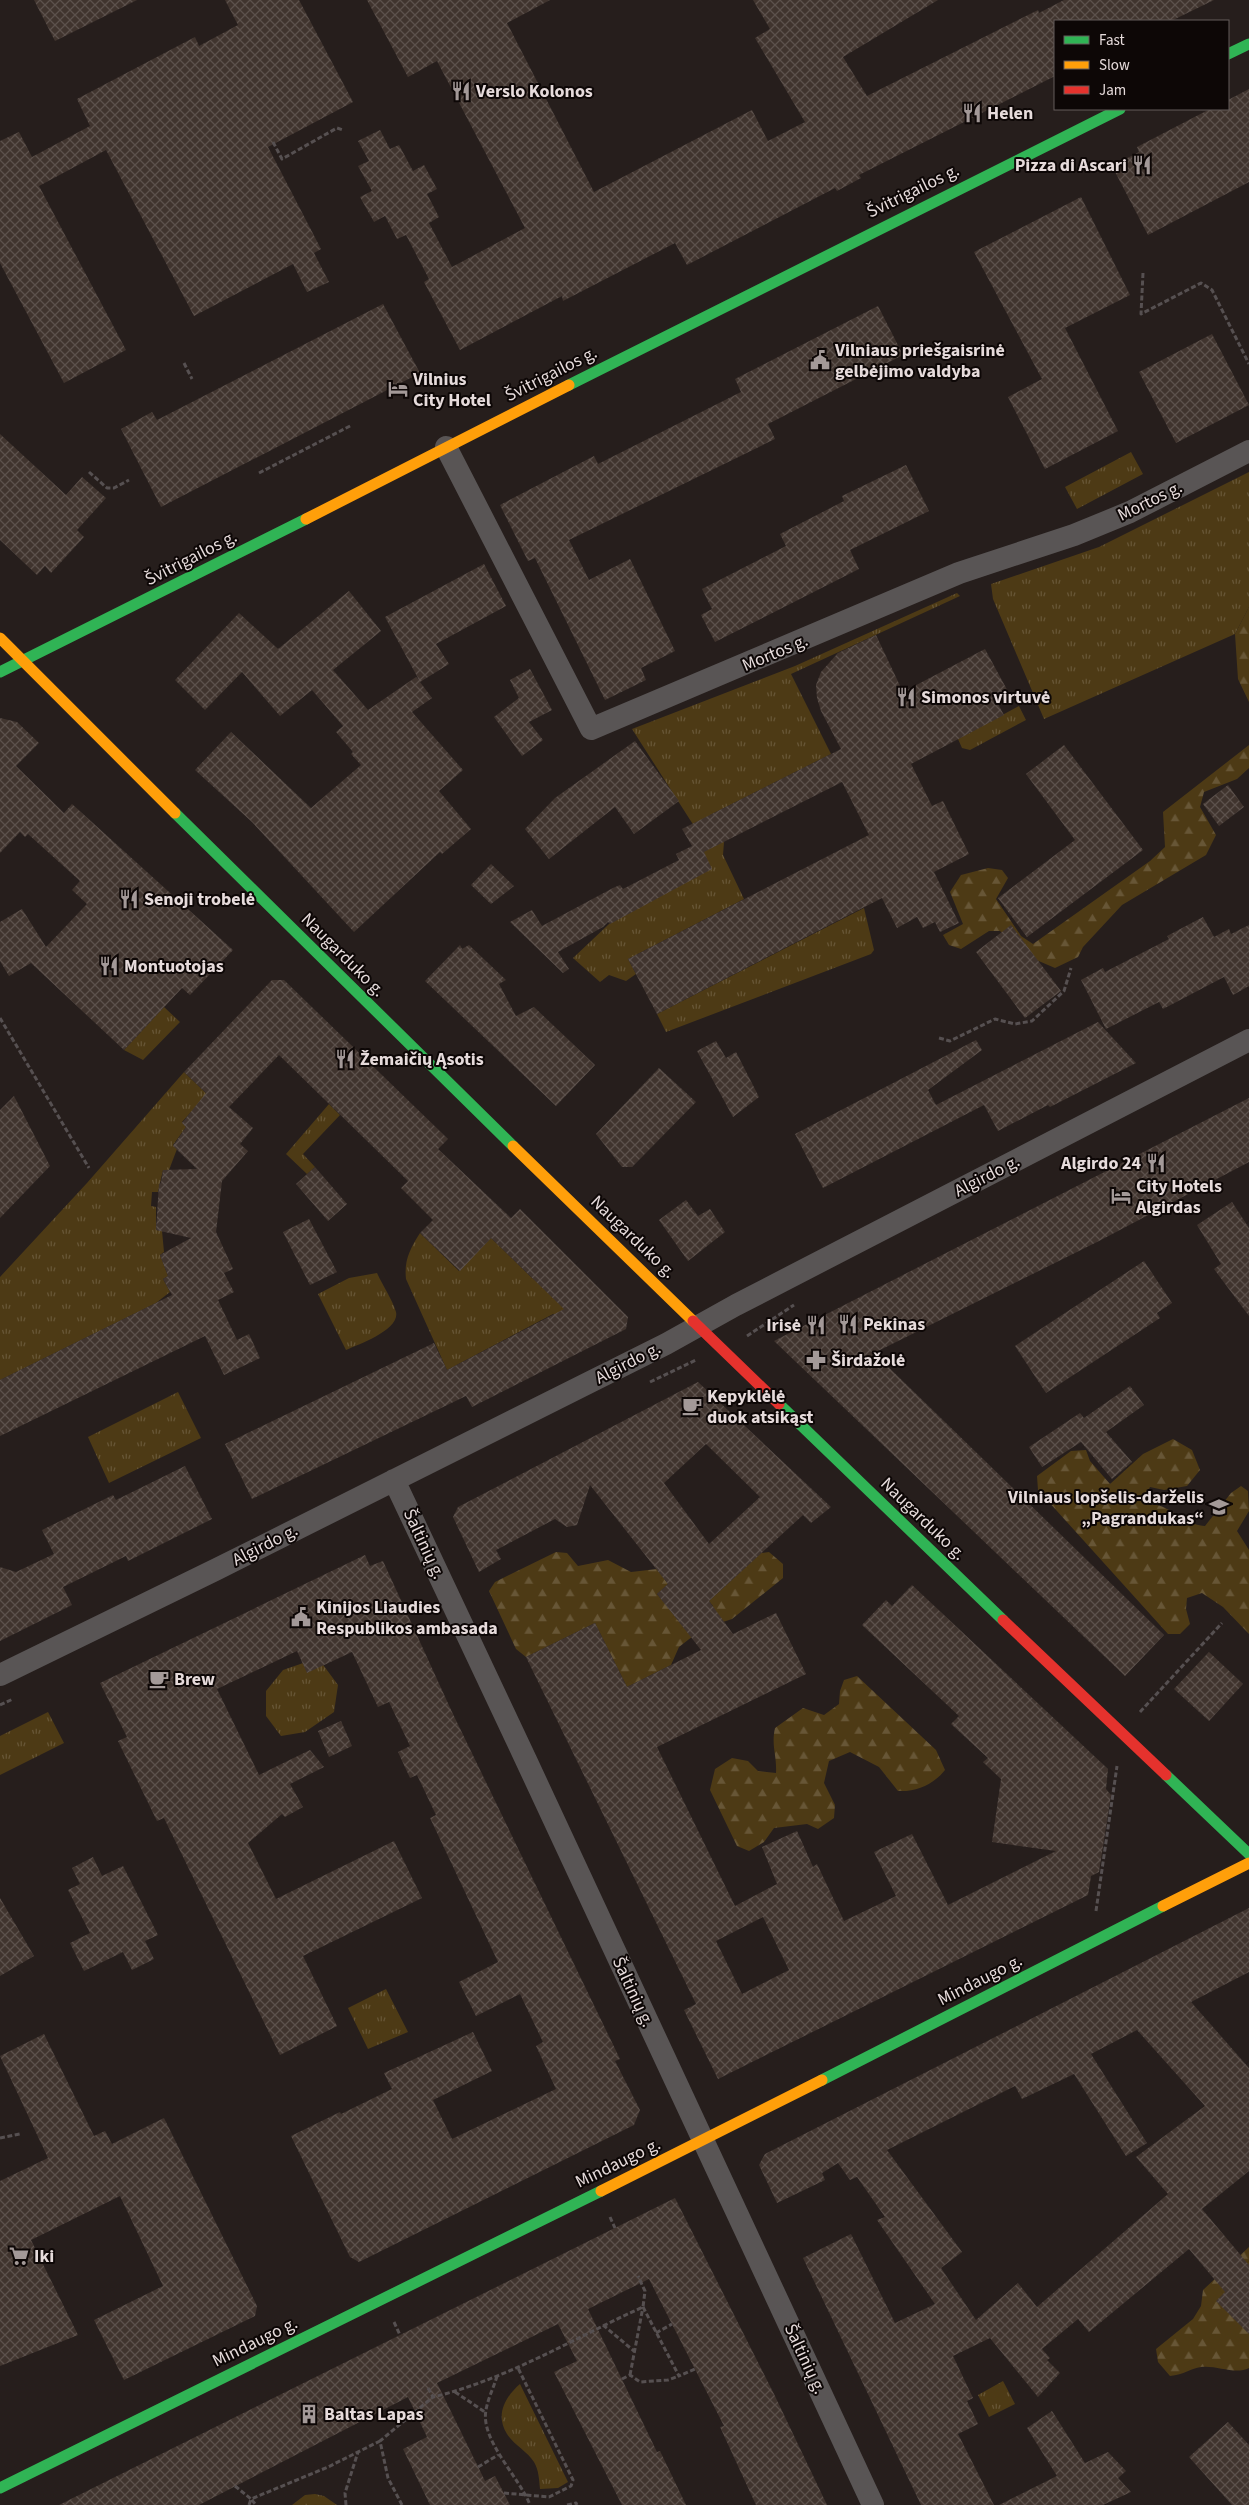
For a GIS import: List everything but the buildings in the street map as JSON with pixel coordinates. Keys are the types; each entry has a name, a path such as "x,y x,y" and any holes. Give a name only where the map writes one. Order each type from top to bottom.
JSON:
{"main road":[{"path":"1229,54 1249,44"},
{"name":"Švitrigailos g.","path":"0,672 1118,110"},
{"name":"Naugarduko g.","path":"0,638 350,987 926,1546 1249,1854"},
{"name":"Mindaugo g.","path":"0,2488 702,2141 1249,1863"}],"street":[{"name":"Mortos g.","path":"446,447 591,729 959,573 1074,536 1130,512 1249,451"},
{"name":"Algirdo g.","path":"0,1674 394,1480 700,1325 1249,1040"},
{"name":"Šaltinių g.","path":"394,1480 873,2505"}],"path":[{"path":"273,142 282,159 337,128 343,130"},
{"path":"1143,273 1141,314 1201,283 1212,290 1249,364"},
{"path":"184,363 192,379"},
{"path":"259,472 352,425"},
{"path":"89,472 107,488 114,488 129,480"},
{"path":"939,1038 950,1041 995,1019 1015,1024 1032,1021 1064,990 1071,968"},
{"path":"0,1018 90,1168"},
{"path":"1091,1944 1121,1733 1222,1623"},
{"path":"0,2138 20,2134"},
{"path":"630,2375 645,2291 638,2276"},
{"path":"249,2505 251,2499 328,2467 380,2441 433,2397 455,2392 518,2368 643,2307"},
{"path":"643,2307 679,2376"},
{"path":"656,2333 672,2324"},
{"path":"603,2325 634,2351"},
{"path":"504,2493 549,2497 571,2486 574,2480 518,2368"},
{"path":"630,2375 640,2382 668,2380 695,2370"},
{"path":"622,2379 630,2375"},
{"path":"498,2376 485,2412 488,2429 498,2455 526,2494 530,2505"},
{"path":"428,2388 433,2397"},
{"path":"455,2392 485,2412"},
{"path":"380,2441 388,2478 402,2505"},
{"path":"346,2505 346,2493 358,2452"},
{"path":"478,2467 498,2455"},
{"path":"235,2486 256,2505"},
{"path":"567,2505 576,2503 577,2505"}],"green space":[{"path":"1131,452 1143,474 1077,509 1065,487"},
{"path":"1249,472 1249,607 1235,634 1044,719 993,599 991,584 1099,547"},
{"path":"957,593 960,596 791,674 831,754 710,815 724,842 723,855 744,899 628,959 636,974 626,981 609,975 600,982 573,958 609,924 649,902 698,843 694,826 632,729 795,666"},
{"path":"1249,607 1249,702 1238,679 1235,634"},
{"path":"1019,706 1026,720 970,750 962,748 958,739"},
{"path":"1249,745 1249,768 1237,779 1204,792 1200,807 1216,835 1206,855 1122,905 1083,947 1078,957 1055,968 1034,959 1000,931 989,931 961,949 949,945 943,935 963,924 950,892 961,875 988,868 1002,870 1008,878 996,899 1021,936 1033,944 1150,861 1165,847 1163,812"},
{"path":"864,908 874,950 871,954 666,1032 657,1014"},
{"path":"164,1007 180,1022 143,1060 124,1050"},
{"path":"184,1072 212,1099 196,1115 191,1112 182,1122 186,1127 173,1145 177,1149 169,1170 163,1170 158,1192 152,1192 151,1206 156,1207 156,1230 162,1231 164,1252 160,1255 168,1276 163,1279 170,1292 156,1303 0,1380 0,1277 87,1183"},
{"path":"329,1104 340,1115 303,1154 315,1167 307,1174 286,1154"},
{"path":"420,1233 459,1271 491,1238 531,1277 577,1315 553,1314 447,1370 406,1279 408,1255"},
{"path":"377,1273 390,1297 396,1312 396,1319 392,1325 377,1336 346,1350 318,1294 349,1278"},
{"path":"178,1392 201,1438 109,1483 88,1437"},
{"path":"1173,1439 1192,1450 1200,1470 1187,1486 1164,1490 1150,1487 1146,1495 1150,1505 1163,1507 1189,1522 1205,1526 1231,1493 1241,1486 1248,1491 1249,1511 1237,1531 1249,1550 1249,1634 1223,1607 1202,1593 1187,1598 1186,1609 1190,1624 1180,1634 1168,1634 1038,1490 1037,1476 1071,1451 1086,1450 1090,1461 1110,1484 1143,1454"},
{"path":"556,1552 567,1553 578,1566 608,1560 631,1572 657,1569 668,1584 657,1594 685,1629 713,1606 709,1601 761,1553 769,1552 783,1564 783,1578 732,1619 702,1629 679,1647 671,1665 627,1687 595,1623 526,1657 516,1649 489,1591 495,1582"},
{"path":"309,1661 321,1662 338,1685 334,1712 305,1732 281,1736 266,1716 266,1691 283,1670"},
{"path":"857,1676 936,1750 945,1770 930,1784 918,1789 898,1791 879,1767 850,1752 829,1761 824,1783 835,1805 834,1818 818,1829 807,1824 774,1828 764,1842 749,1851 737,1846 710,1790 715,1769 732,1758 748,1761 758,1771 776,1773 775,1728 803,1708 824,1715 839,1704 840,1691 844,1680"},
{"path":"48,1712 64,1743 0,1775 0,1736"},
{"path":"386,1989 408,2032 368,2049 348,2008"},
{"path":"1249,2247 1249,2368 1238,2371 1201,2367 1170,2376 1158,2362 1156,2349 1193,2319 1201,2306 1203,2290"},
{"path":"1003,2381 1015,2404 989,2417 978,2395"},
{"path":"520,2384 568,2482 558,2488 540,2489 538,2472 534,2462 510,2438 503,2427 503,2407 510,2395"},
{"path":"315,2494 324,2496 337,2505 292,2505 305,2495"}],"traffic: fast":[{"path":"1229,54 1249,44"},
{"path":"569,385 1118,110"},
{"path":"0,672 306,519"},
{"path":"175,813 513,1146"},
{"path":"779,1404 1003,1620"},
{"path":"1166,1775 1249,1854"},
{"path":"822,2080 1163,1906"},
{"path":"0,2488 601,2191"}],"traffic: slow":[{"path":"306,519 569,385"},
{"path":"0,638 175,813"},
{"path":"513,1146 693,1321"},
{"path":"1163,1906 1249,1863"},
{"path":"601,2191 822,2080"}],"traffic: jam":[{"path":"693,1321 779,1404"},
{"path":"1003,1620 1166,1775"}],"place":[{"name":"Verslo Kolonos","path":"461,91"},
{"name":"Helen","path":"972,113"},
{"name":"Pizza di Ascari","path":"1142,165"},
{"name":"Vilniaus priešgaisrinė gelbėjimo valdyba","path":"820,360"},
{"name":"Vilnius City Hotel","path":"398,389"},
{"name":"Simonos virtuvė","path":"906,697"},
{"name":"Senoji trobelė","path":"129,899"},
{"name":"Montuotojas","path":"109,966"},
{"name":"Žemaičių Ąsotis","path":"345,1059"},
{"name":"Algirdo 24","path":"1156,1163"},
{"name":"City Hotels Algirdas","path":"1121,1196"},
{"name":"Pekinas","path":"848,1324"},
{"name":"Irisė","path":"816,1325"},
{"name":"Širdažolė","path":"816,1360"},
{"name":"Kepyklėlė duok atsikąst","path":"692,1406"},
{"name":"Vilniaus lopšelis-darželis „Pagrandukas“","path":"1219,1507"},
{"name":"Kinijos Liaudies Respublikos ambasada","path":"301,1617"},
{"name":"Brew","path":"159,1679"},
{"name":"Iki","path":"19,2256"},
{"name":"Baltas Lapas","path":"309,2414"}]}
